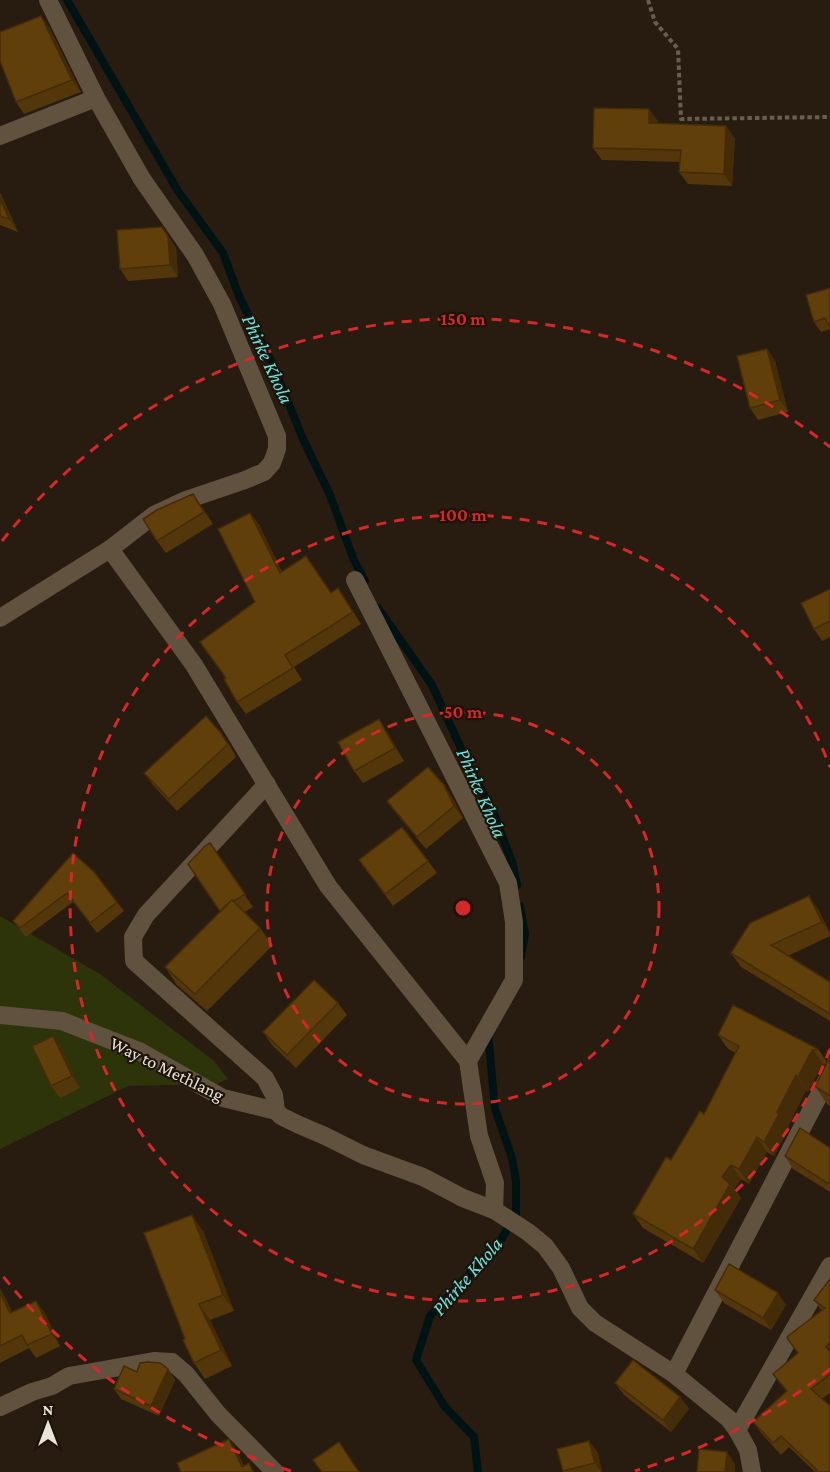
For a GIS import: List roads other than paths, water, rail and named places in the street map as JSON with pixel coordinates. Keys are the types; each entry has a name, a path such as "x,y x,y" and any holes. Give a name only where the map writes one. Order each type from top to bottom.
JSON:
{"street":[{"path":"0,618 110,549 154,515 186,500 264,472 272,463 277,449 277,436 222,304 195,255 142,180 96,98 48,0"},
{"path":"0,136 96,98"},
{"path":"110,549 194,665 328,886 468,1061 479,1136 495,1183 494,1210"},
{"path":"355,580 508,883 514,922 514,980 468,1061"},
{"path":"267,784 146,915 133,938 134,961 265,1078 274,1095 276,1111"},
{"name":"Way to Methlang","path":"0,1015 62,1021 141,1052 223,1098 276,1111 281,1116 363,1155 423,1177 463,1198 494,1210 545,1246 561,1268 580,1308 595,1323 674,1374 729,1419 748,1450 752,1472"},
{"path":"674,1374 830,1074"},
{"path":"737,1430 830,1266"},
{"path":"0,1407 32,1392 52,1386 69,1376 154,1361 172,1362 186,1374 218,1414 275,1472"}],"waterway":[{"name":"Phirke Khola","path":"67,0 178,191 223,253 239,296 273,365 303,439 330,495 353,558 365,581"},
{"name":"Phirke Khola","path":"378,608 432,685 494,814 513,865 517,885"},
{"name":"Phirke Khola","path":"520,906 525,934 521,956"},
{"name":"Phirke Khola","path":"478,1472 474,1437 445,1407 416,1360 430,1316 501,1240 516,1214 516,1181 512,1158 495,1109 488,1033"}]}
